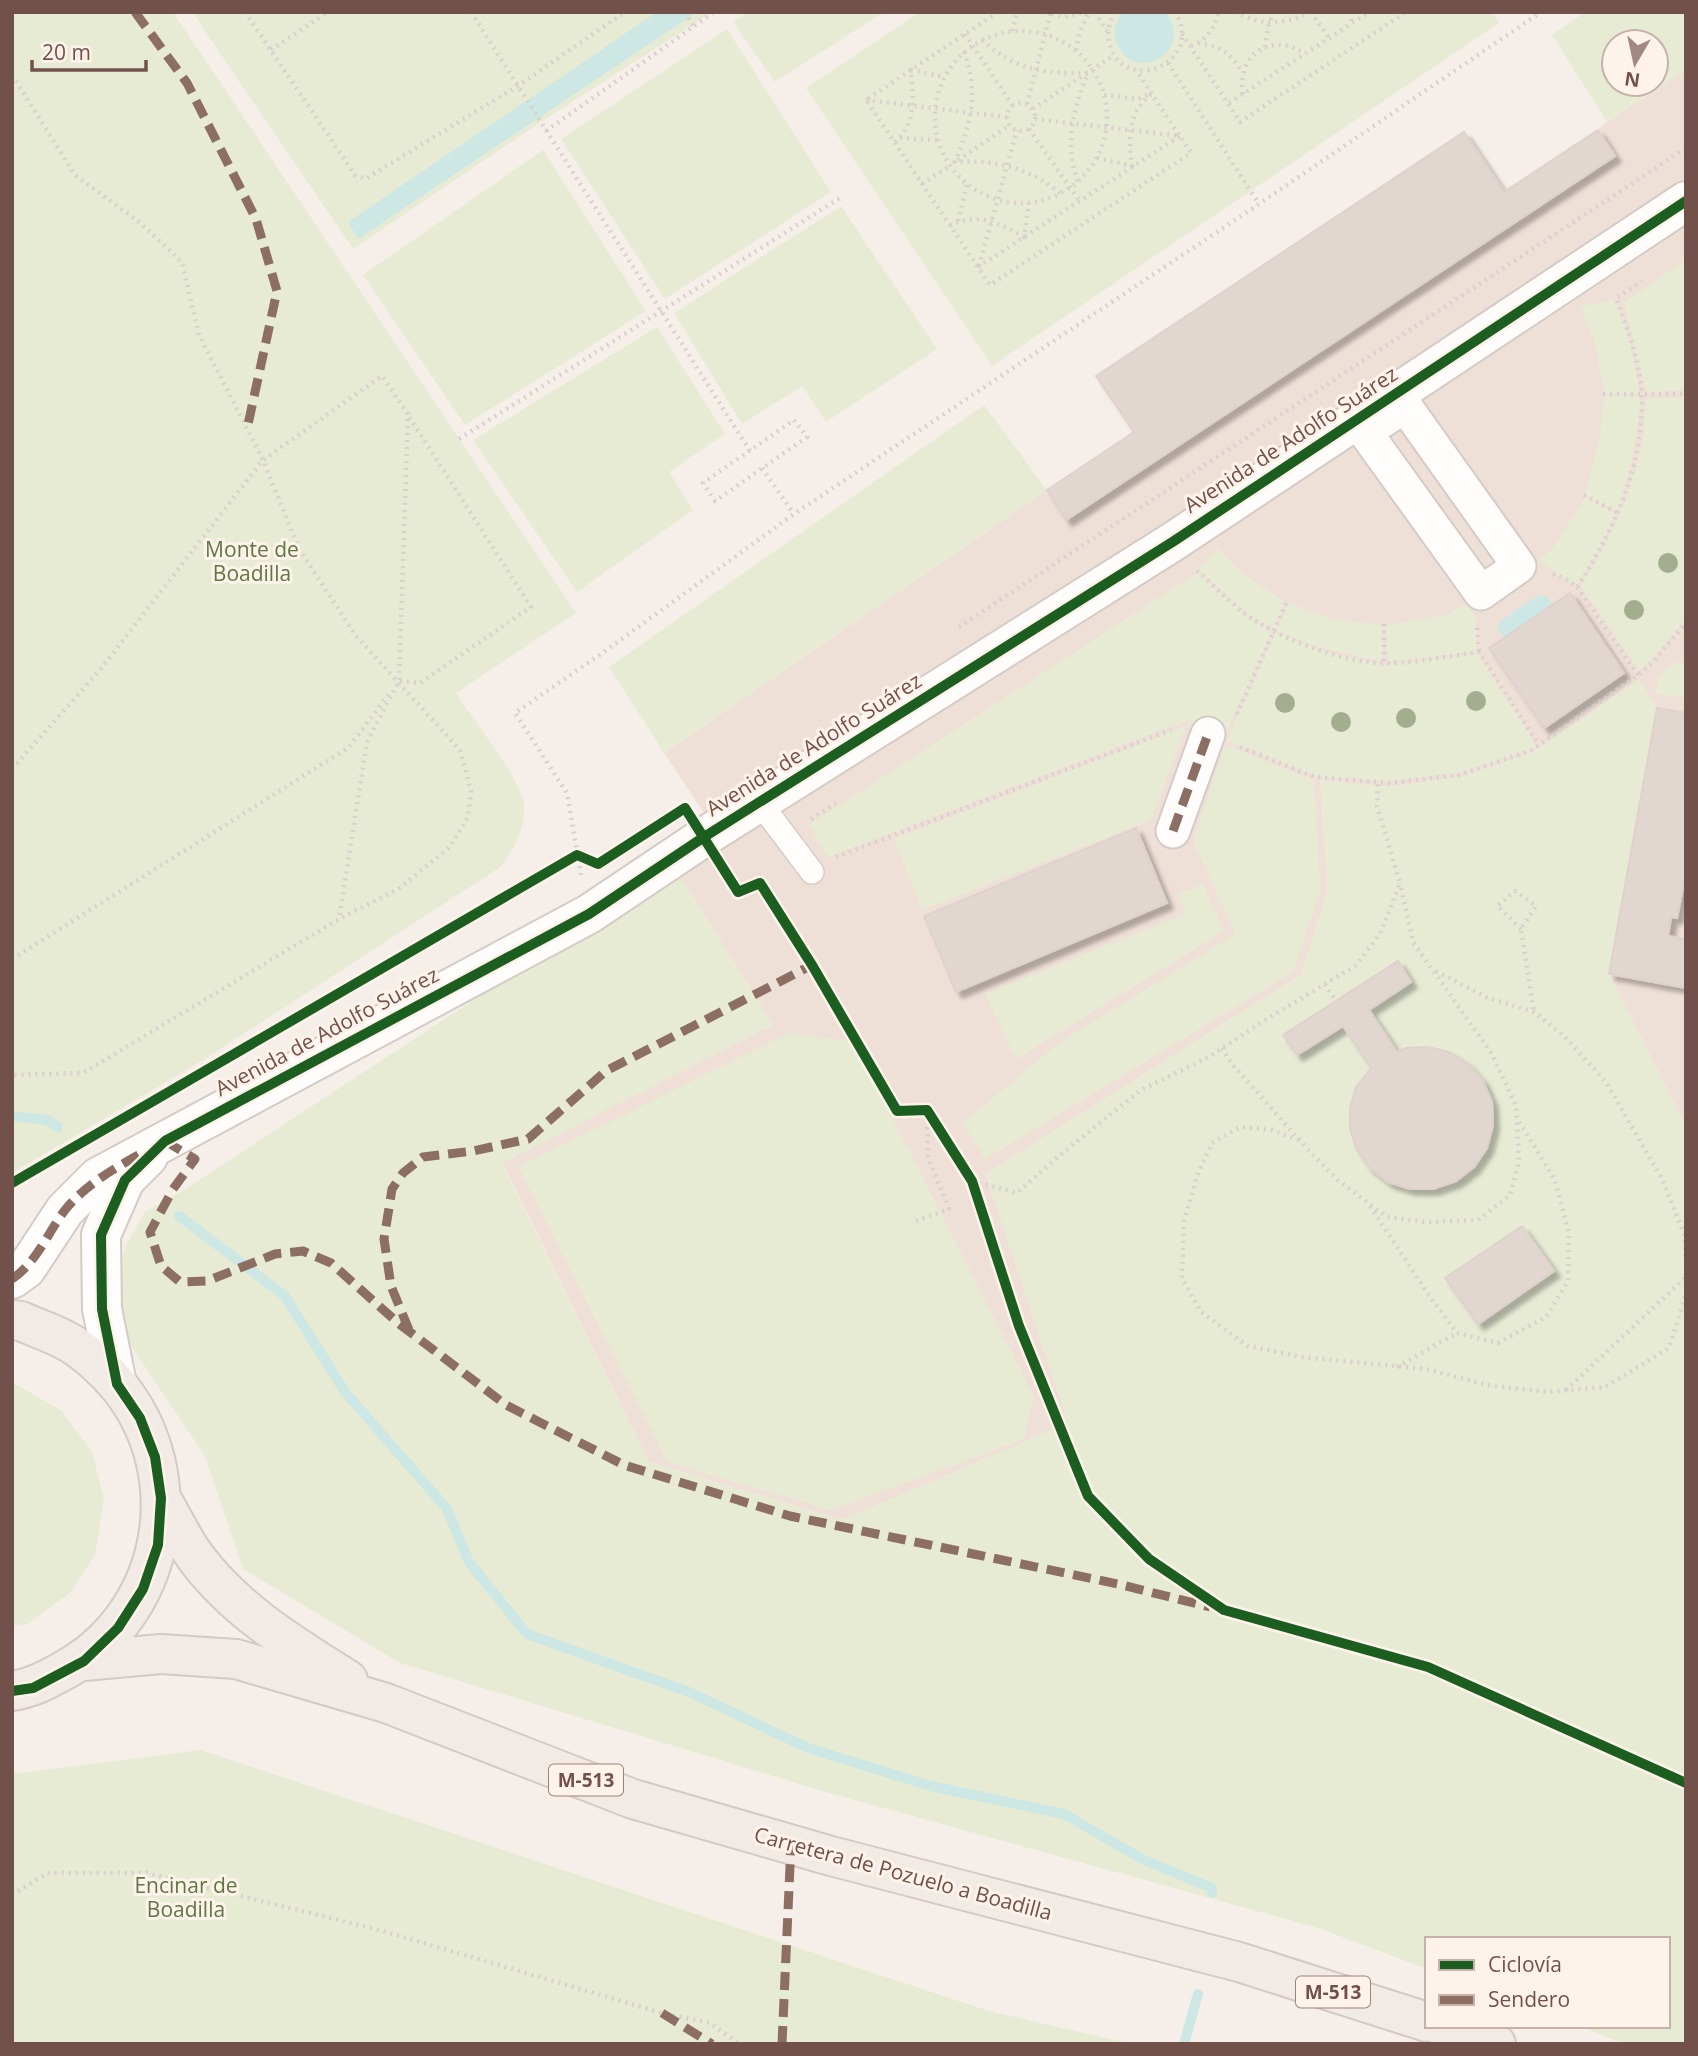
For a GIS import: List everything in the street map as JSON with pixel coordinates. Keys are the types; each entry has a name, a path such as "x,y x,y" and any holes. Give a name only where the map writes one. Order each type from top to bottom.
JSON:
{"main road":[{"name":"M-513","path":"12,1320 22,1321 74,1345 117,1384 140,1418 155,1457 161,1498 158,1545 143,1589 118,1628 84,1661 33,1688 12,1691"},
{"name":"Carretera de Pozuelo a Boadilla","path":"161,1498 195,1557 221,1588 279,1637 386,1703"},
{"name":"Carretera de Pozuelo a Boadilla","path":"84,1661 160,1654 236,1659 386,1703 633,1799 844,1860 1239,1962 1425,2021"},
{"path":"1447,2028 1496,2044"}],"street":[{"name":"Avenida de Adolfo Suárez","path":"12,1279 26,1269 65,1210 98,1177 589,914 1174,541 1686,201"},
{"path":"1405,406 1530,570 1482,593 1365,432 1405,406"},
{"path":"1173,831 1216,737"},
{"name":"Avenida de Adolfo Suárez","path":"117,1384 102,1309 101,1235 125,1180 165,1141"}],"lane":[{"path":"760,803 819,866"}],"path":[{"path":"245,12 355,175 365,179 518,86 625,12"},
{"path":"271,50 328,12"},
{"path":"471,12 750,450"},
{"path":"685,12 693,26"},
{"path":"547,131 714,12"},
{"path":"866,100 998,12"},
{"path":"1012,31 1017,12"},
{"path":"1027,104 1049,13 1065,17 1087,12"},
{"path":"1076,51 1087,12"},
{"path":"1095,12 1108,31 1114,55 1128,67 1147,71 1168,63 1179,50 1182,34 1178,13"},
{"path":"1108,31 1115,12"},
{"path":"1191,46 1208,36 1215,26 1218,12"},
{"path":"1235,12 1269,23 1284,22 1310,12 1329,38"},
{"path":"1265,47 1269,23 1275,12"},
{"path":"1350,12 1352,24"},
{"path":"1229,103 1369,12"},
{"path":"1182,34 1241,122 1406,12"},
{"path":"589,914 582,857 567,793 515,713 794,514 1541,12"},
{"path":"1012,31 1045,34 1076,51 1090,71 1104,94 1107,127 1097,158 1070,188 1061,194 1029,203 998,200 967,184 949,166 937,140 934,108 944,77 964,52 982,40 1012,31"},
{"path":"965,34 1013,106"},
{"path":"982,40 1007,59 1035,70 1061,74 1090,71"},
{"path":"1198,43 1224,50 1231,55 1242,72 1243,94"},
{"path":"1242,72 1251,57 1265,47 1286,45 1306,54"},
{"path":"955,162 969,128 972,112 971,75 964,52"},
{"path":"1033,109 1114,55"},
{"path":"1168,63 1259,204"},
{"path":"911,70 944,77"},
{"path":"897,140 914,105 911,70"},
{"path":"866,100 897,140 922,184 990,285 1191,153 1136,70"},
{"path":"1078,182 1071,152 1072,124 1090,71"},
{"path":"12,75 75,175 139,222 182,262 199,335 263,460 299,549 356,636 460,750 471,791 468,817 450,847 398,889 339,919 83,1073 12,1075"},
{"path":"1104,94 1138,99 1151,94"},
{"path":"1132,166 1129,149 1132,117 1140,103 1151,94"},
{"path":"866,100 1007,117"},
{"path":"1013,106 1027,104 1033,109 1035,119 1029,129"},
{"path":"1013,106 1007,117 1010,125 1017,130 1029,129"},
{"path":"1035,119 1180,136"},
{"path":"922,184 1010,125"},
{"path":"1029,129 1079,200"},
{"path":"978,267 1017,130"},
{"path":"978,267 1180,136"},
{"path":"897,140 937,140"},
{"path":"950,633 1686,148"},
{"path":"1097,158 1132,166"},
{"path":"955,162 974,160 1007,165 1036,176 1061,194"},
{"path":"958,221 967,184"},
{"path":"459,439 844,196"},
{"path":"1024,237 1029,203"},
{"path":"950,226 958,221 982,219 1009,228 1024,237"},
{"path":"1577,587 1599,554 1632,475 1639,436 1642,395 1630,338 1616,298 1646,278"},
{"path":"12,769 100,670 263,460 382,376 531,607 420,683 399,681"},
{"path":"1603,394 1686,394"},
{"path":"339,919 367,742 399,681 408,414"},
{"path":"794,420 807,437 715,500 703,483 750,450 794,420"},
{"path":"762,468 794,514"},
{"path":"1584,495 1618,513"},
{"path":"1530,570 1554,574 1577,587 1638,675"},
{"path":"1197,571 1258,623 1320,649 1350,658 1384,663 1421,661 1479,652"},
{"path":"1216,737 1275,631 1287,601"},
{"path":"1478,618 1479,652 1539,745"},
{"path":"819,866 1187,724 1315,777 1389,783 1460,775 1532,750 1638,675 1653,662 1686,623"},
{"path":"1384,624 1384,663"},
{"path":"12,958 348,748 399,681"},
{"path":"1222,1048 1232,1064 1338,1180 1387,1217 1424,1222 1478,1220 1510,1195 1519,1162 1516,1107 1492,1054 1413,942 1400,883 1377,806 1378,782"},
{"path":"804,824 839,802"},
{"path":"565,862 582,857"},
{"path":"972,1181 1017,1193 1141,1090 1222,1048 1356,966 1380,934 1400,883"},
{"path":"1521,929 1536,905 1515,891 1497,906 1521,929 1534,1012"},
{"path":"1434,970 1486,997 1534,1012 1564,1036 1606,1082 1662,1179 1684,1234 1686,1257"},
{"path":"1325,984 1336,1001"},
{"path":"922,1110 942,1134"},
{"path":"916,1221 949,1209 928,1157 922,1110"},
{"path":"1368,1202 1457,1333 1498,1343 1546,1317 1569,1281 1569,1234 1555,1180 1517,1117"},
{"path":"1299,1140 1272,1130 1240,1127 1212,1143 1197,1176 1184,1221 1182,1278 1201,1312 1248,1346 1301,1357 1426,1369 1487,1385 1547,1392 1605,1387 1669,1348 1686,1294"},
{"path":"964,1169 976,1194"},
{"path":"1565,1391 1686,1277"},
{"path":"1396,1367 1457,1333"},
{"path":"12,1895 47,1873 147,1873 383,1931 662,2013 710,2023 739,2044"}],"shaded area":[{"path":"1686,70 1686,1127 1609,974 1657,708 1639,680 1535,751 1461,777 1390,787 1320,780 1328,891 1301,975 986,1174 1069,1423 843,1520 649,1462 502,1162 773,1025 675,868 722,840 664,753 1047,490 1067,519 1615,157 1598,130 1643,98 1670,98 1670,81"}],"green space":[{"name":"Monte de Boadilla","path":"12,12 173,12 576,613 456,693 505,764 524,804 523,822 518,838 499,868 205,1059 12,1173"},
{"path":"192,12 712,12 541,122 353,249"},
{"path":"748,12 884,12 775,82 733,22"},
{"path":"920,12 1493,12 1499,23 992,366 806,88"},
{"path":"1585,12 1686,12 1686,70 1670,81 1670,28 1600,28 1600,98 1643,98 1607,122 1552,35"},
{"path":"727,29 831,192 665,299 561,139"},
{"path":"543,150 646,311 465,425 363,275"},
{"path":"841,206 937,349 826,422 802,386 742,424 674,313"},
{"path":"1686,259 1686,390 1646,392 1624,303"},
{"path":"1615,299 1629,339 1640,394 1605,393 1595,343 1580,307"},
{"path":"657,327 725,434 669,472 693,510 577,592 473,440"},
{"path":"1605,396 1640,396 1633,455 1617,511 1585,495 1599,441"},
{"path":"1686,397 1686,618 1653,658 1639,670 1581,586 1601,552 1626,499 1642,442 1646,399"},
{"path":"984,405 1047,490 664,753 609,667"},
{"path":"1585,498 1616,514 1597,553 1577,585 1539,560 1552,549"},
{"path":"1218,548 1241,573 1285,602 1274,629 1258,622 1198,570"},
{"path":"1197,573 1257,624 1272,632 1224,737 1188,720 828,857 809,825"},
{"path":"1289,603 1332,619 1382,625 1382,662 1318,647 1276,631"},
{"path":"1467,604 1476,619 1477,651 1387,662 1386,625 1446,615"},
{"path":"1276,633 1321,651 1384,665 1478,654 1536,745 1532,749 1459,773 1389,781 1315,776 1227,740"},
{"path":"1675,662 1686,664 1686,698 1656,694 1659,677"},
{"path":"1639,680 1657,708 1609,974 1686,1127 1686,2044 1625,2044 1584,2028 1670,2028 1670,1937 1425,1937 1425,1968 1318,1928 826,1792 400,1663 243,1569 205,1456 133,1349 118,1313 117,1279 126,1245 145,1212 184,1190 675,868 773,1025 502,1163 649,1462 843,1520 1068,1423 986,1174 1301,975 1328,891 1320,780 1390,787 1461,777 1535,751"},
{"path":"1186,726 1151,820 922,910 894,839"},
{"path":"1226,745 1314,780 1320,890 1293,972 985,1159 963,1123 1059,1043 1236,934 1193,841"},
{"path":"1203,884 1224,931 1016,1059 985,994 1186,914 1177,895"},
{"path":"789,1033 853,1042 1034,1396 1024,1439 831,1510 667,1462 519,1167"},
{"path":"12,1382 62,1411 92,1452 104,1499 95,1555 70,1593 27,1624 12,1626"},
{"name":"Encinar de Boadilla","path":"201,1750 989,2011 1132,2044 12,2044 12,1774"}],"water":[{"path":"657,12 697,12 358,239 348,222"},
{"path":"1123,12 1165,12 1173,26 1174,39 1169,50 1148,63 1136,62 1125,56 1115,35"},
{"path":"1539,595 1547,597 1553,604 1504,638 1498,630 1499,622"}],"building":[{"path":"1598,130 1615,156 1066,520 1047,490 1134,432 1096,376 1464,132 1504,192"},
{"path":"1570,593 1624,673 1544,728 1489,648"},
{"path":"1657,708 1686,713 1686,872 1677,918 1671,917 1668,936 1686,939 1686,988 1609,974"},
{"path":"1136,828 1167,903 956,992 924,916"},
{"path":"1398,961 1411,982 1369,1010 1397,1052 1406,1048 1428,1047 1449,1052 1467,1063 1483,1081 1492,1102 1493,1125 1487,1148 1474,1167 1456,1181 1433,1189 1410,1189 1388,1182 1369,1167 1357,1150 1350,1129 1350,1108 1356,1087 1371,1068 1343,1026 1297,1055 1283,1035"},
{"path":"1522,1226 1554,1271 1478,1324 1445,1278"}],"waterway":[{"path":"12,1116 47,1120 58,1127"},
{"path":"179,1216 285,1296 345,1392 447,1509 469,1562 527,1634 689,1692 808,1748 931,1786 1064,1814 1142,1859 1212,1888 1212,1893"},
{"path":"1184,2044 1198,1994"}],"marked path":[{"path":"135,12 187,83 256,219 277,291 247,429"},
{"path":"1173,831 1208,734"},
{"path":"409,1330 391,1286 384,1239 392,1189 403,1173 423,1157 473,1151 528,1139 606,1071 812,965"},
{"path":"165,1141 195,1159 173,1189 150,1232 161,1266 180,1282 207,1281 275,1254 303,1251 331,1263 398,1323 506,1405 624,1465 790,1516 1118,1584 1210,1607"},
{"path":"12,1279 35,1256 65,1210 82,1192 101,1177 144,1152"},
{"path":"782,2044 791,1844"},
{"path":"662,2013 712,2044"}],"cycle path":[{"path":"12,1691 33,1688 84,1661 118,1628 143,1589 158,1545 161,1498 155,1457 140,1418 117,1384 102,1309 101,1235 125,1180 165,1141 589,914 704,837 1174,541 1686,201"},
{"path":"12,1183 577,855 598,864 685,808 738,892 760,883 812,965 897,1111 927,1110 972,1181 1019,1326 1088,1496 1149,1559 1224,1610 1428,1667 1686,1783"}]}
